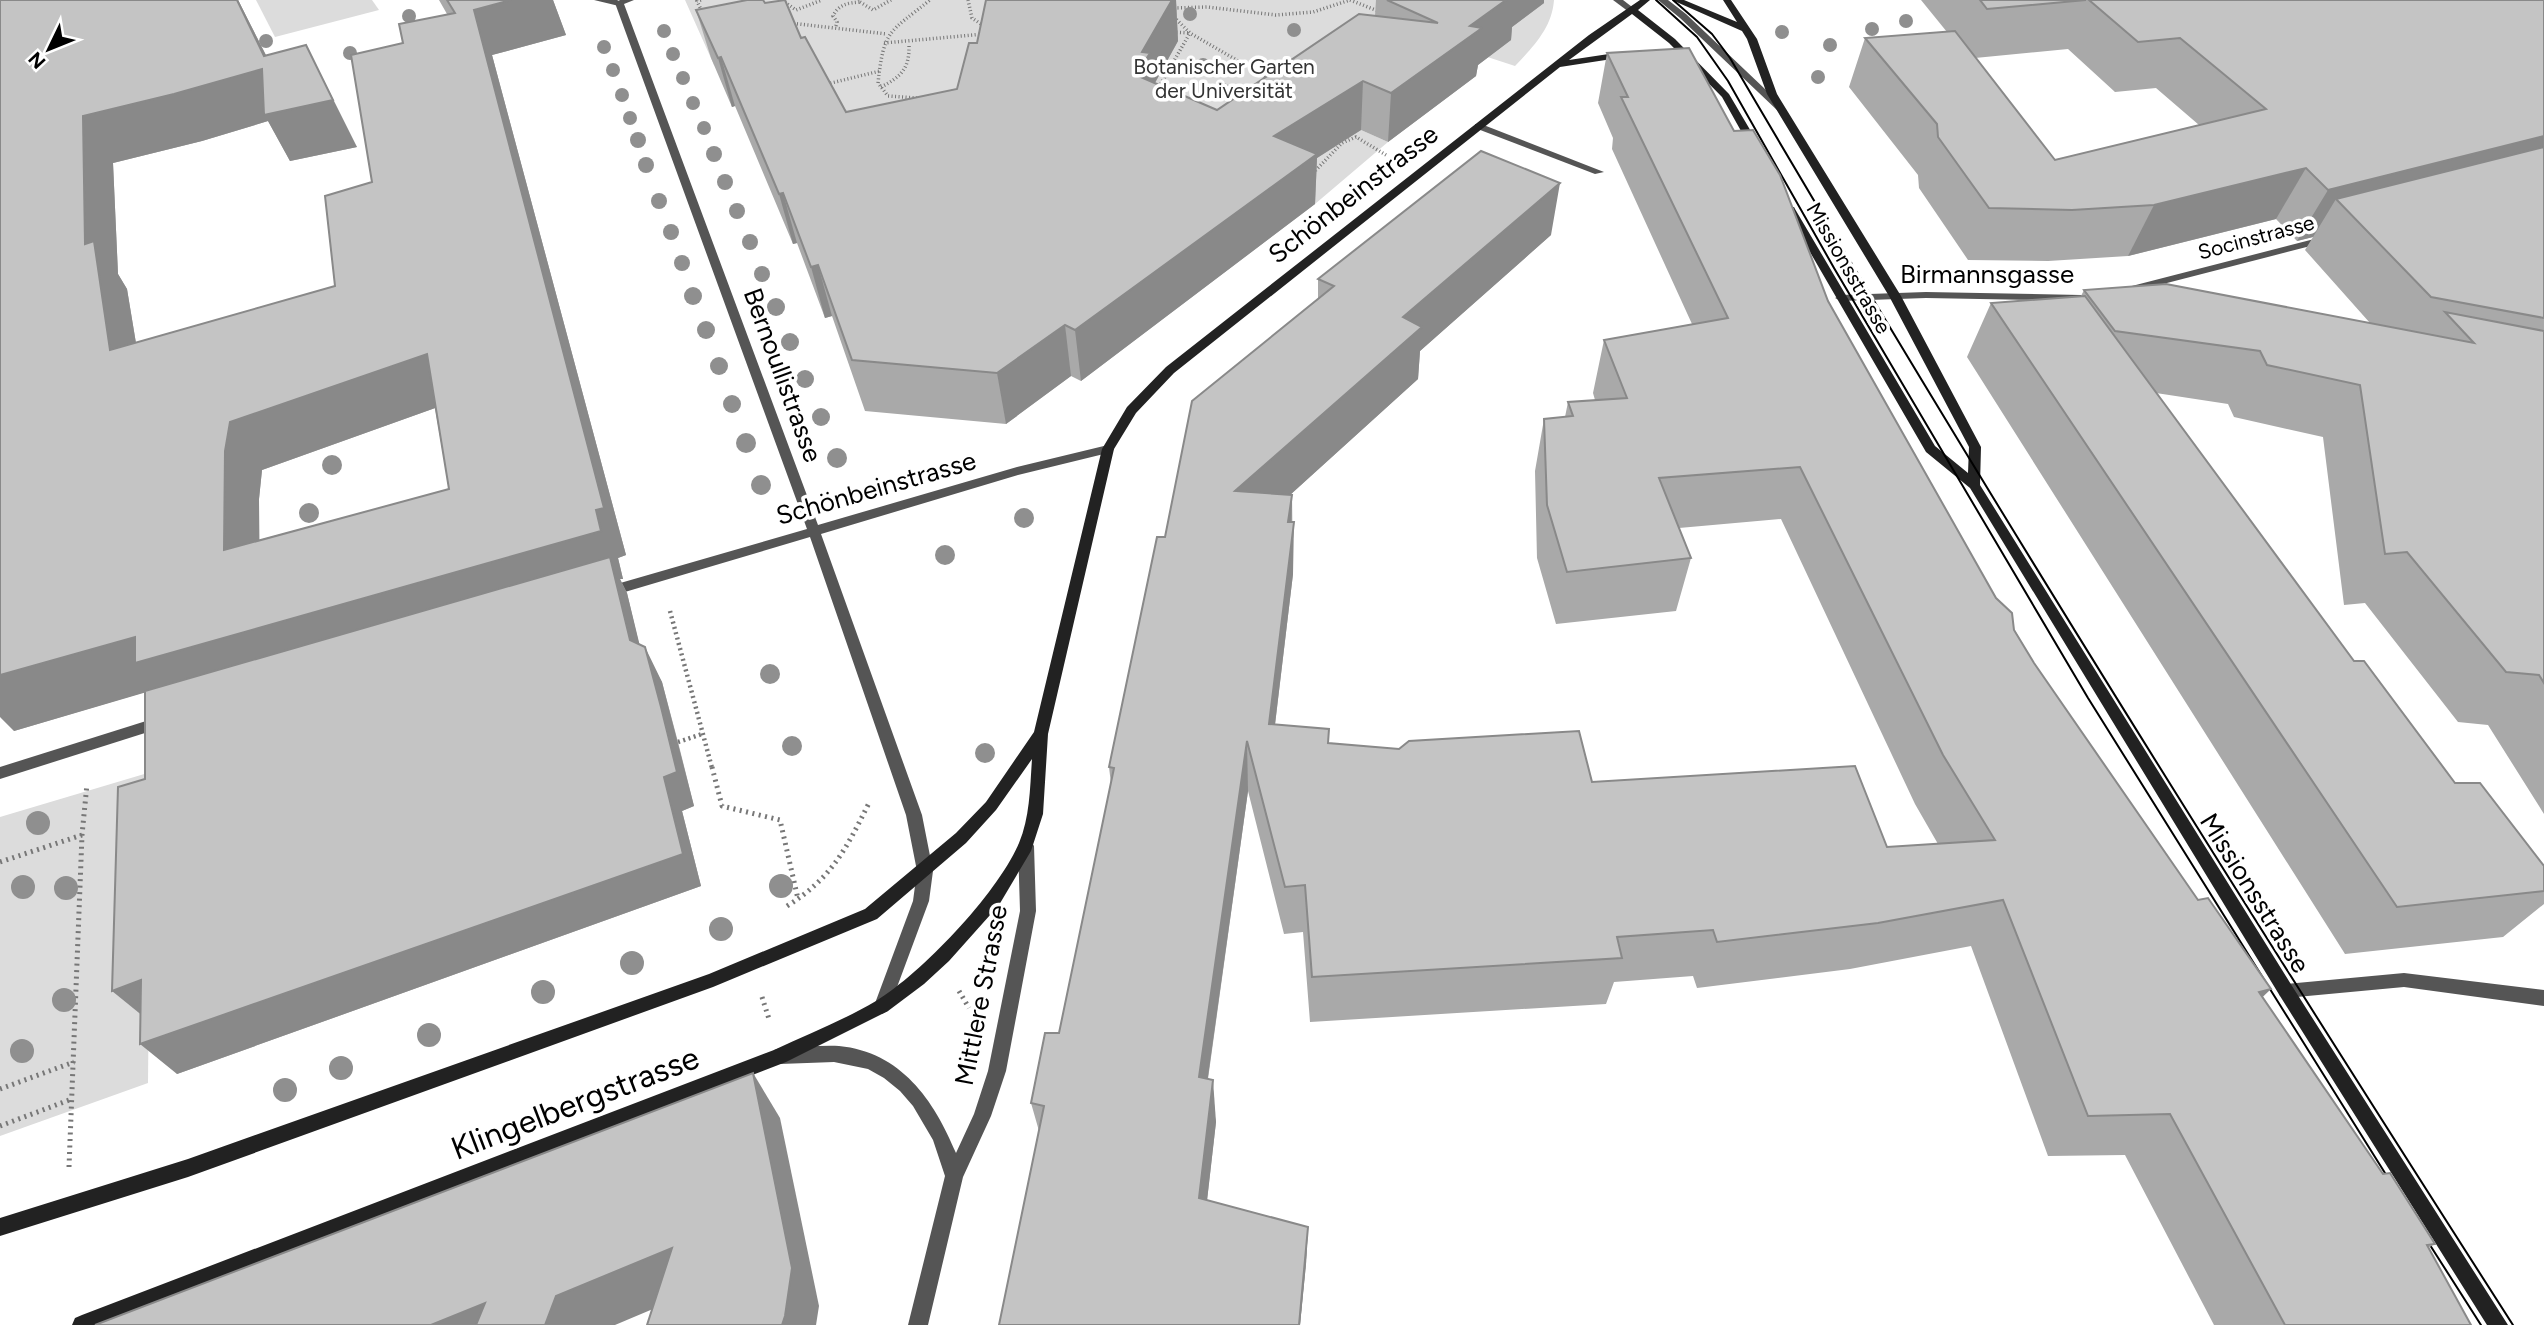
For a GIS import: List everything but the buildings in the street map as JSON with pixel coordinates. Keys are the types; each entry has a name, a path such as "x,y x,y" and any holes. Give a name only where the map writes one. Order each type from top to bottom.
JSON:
{"main road":[{"name":"Schönbeinstrasse","path":"1108,449 1131,410 1170,370 1631,5 1646,0"},
{"path":"1676,0 1746,30"},
{"name":"Missionsstrasse","path":"1727,0 1746,30 1772,94 1895,296 1975,447 1974,485"},
{"path":"1631,5 1697,65 1726,96 1760,155"},
{"path":"1558,64 1629,54"},
{"path":"1677,60 1697,65"},
{"name":"Missionsstrasse","path":"1787,203 1930,450 1974,485 2286,991 2498,1325"},
{"name":"Mittlere Strasse","path":"1026,846 1035,814 1041,734 1108,449"},
{"name":"Mittlere Strasse","path":"925,871 991,806 1041,734"},
{"name":"Klingelbergstrasse","path":"82,1325 780,1056 882,1006 943,956 993,900 1026,846"},
{"path":"0,1227 188,1168 713,980 870,914 925,871"}],"street":[{"path":"598,0 624,2"},
{"path":"1617,0 1631,5"},
{"name":"Missionsstrasse","path":"1662,0 1683,16 1781,109"},
{"name":"Bernoullistrasse","path":"624,2 914,815 925,871 922,901 882,1006"},
{"path":"1478,126 1599,172"},
{"name":"Socinstrasse","path":"2126,291 2342,235"},
{"name":"Birmannsgasse","path":"1841,298 2099,298"},
{"name":"Schönbeinstrasse","path":"595,596 1017,471 1108,449"},
{"path":"0,773 183,716"},
{"name":"Mittlere Strasse","path":"918,1325 954,1176 982,1116 997,1071 1028,911 1026,846"},
{"path":"2286,991 2404,980 2544,998"},
{"name":"Mittlere Strasse","path":"780,1056 849,1055 882,1066 908,1084 929,1112 945,1143 954,1176"}],"path":[{"path":"701,0 697,1 706,20"},
{"path":"782,0 796,10 822,0"},
{"path":"836,26 837,22 833,16 835,8 842,4 860,1 873,10 891,0"},
{"path":"929,98 888,96 878,83 887,34 930,0"},
{"path":"884,43 909,44 950,35 985,34 985,27 972,18 968,0"},
{"path":"1272,82 1190,33 1165,8 1207,7 1276,15 1313,12 1351,0 1383,12"},
{"path":"788,23 836,26 887,34"},
{"path":"1164,31 1190,33"},
{"path":"1157,94 1190,33"},
{"path":"881,87 903,76 911,58 909,44"},
{"path":"830,96 824,85 880,71"},
{"path":"1160,85 1167,88 1162,99"},
{"path":"901,106 904,98"},
{"path":"1344,132 1380,150 1415,176"},
{"path":"1308,176 1342,143 1356,137"},
{"path":"661,576 722,806 780,820 798,899"},
{"path":"678,742 702,734"},
{"path":"67,1206 82,835 86,794"},
{"path":"0,862 82,835"},
{"path":"0,1089 74,1062"},
{"path":"0,1126 72,1099"}],"green space":[{"path":"256,0 372,0 379,10 275,37"},
{"name":"Botanischer Garten der Universität","path":"685,0 1554,0 1546,28 1515,66 1466,50 1361,130 1388,142 1315,204 1265,182 865,160 733,61 714,65"},
{"path":"151,772 148,1083 0,1136 0,817"}],"tram line":[{"path":"1656,0 1697,37 1728,81 1834,268 2088,698 2395,1189"},
{"path":"1673,0 1712,34 1730,58 2115,696 2513,1325"},
{"path":"2421,1231 2481,1325"}]}
